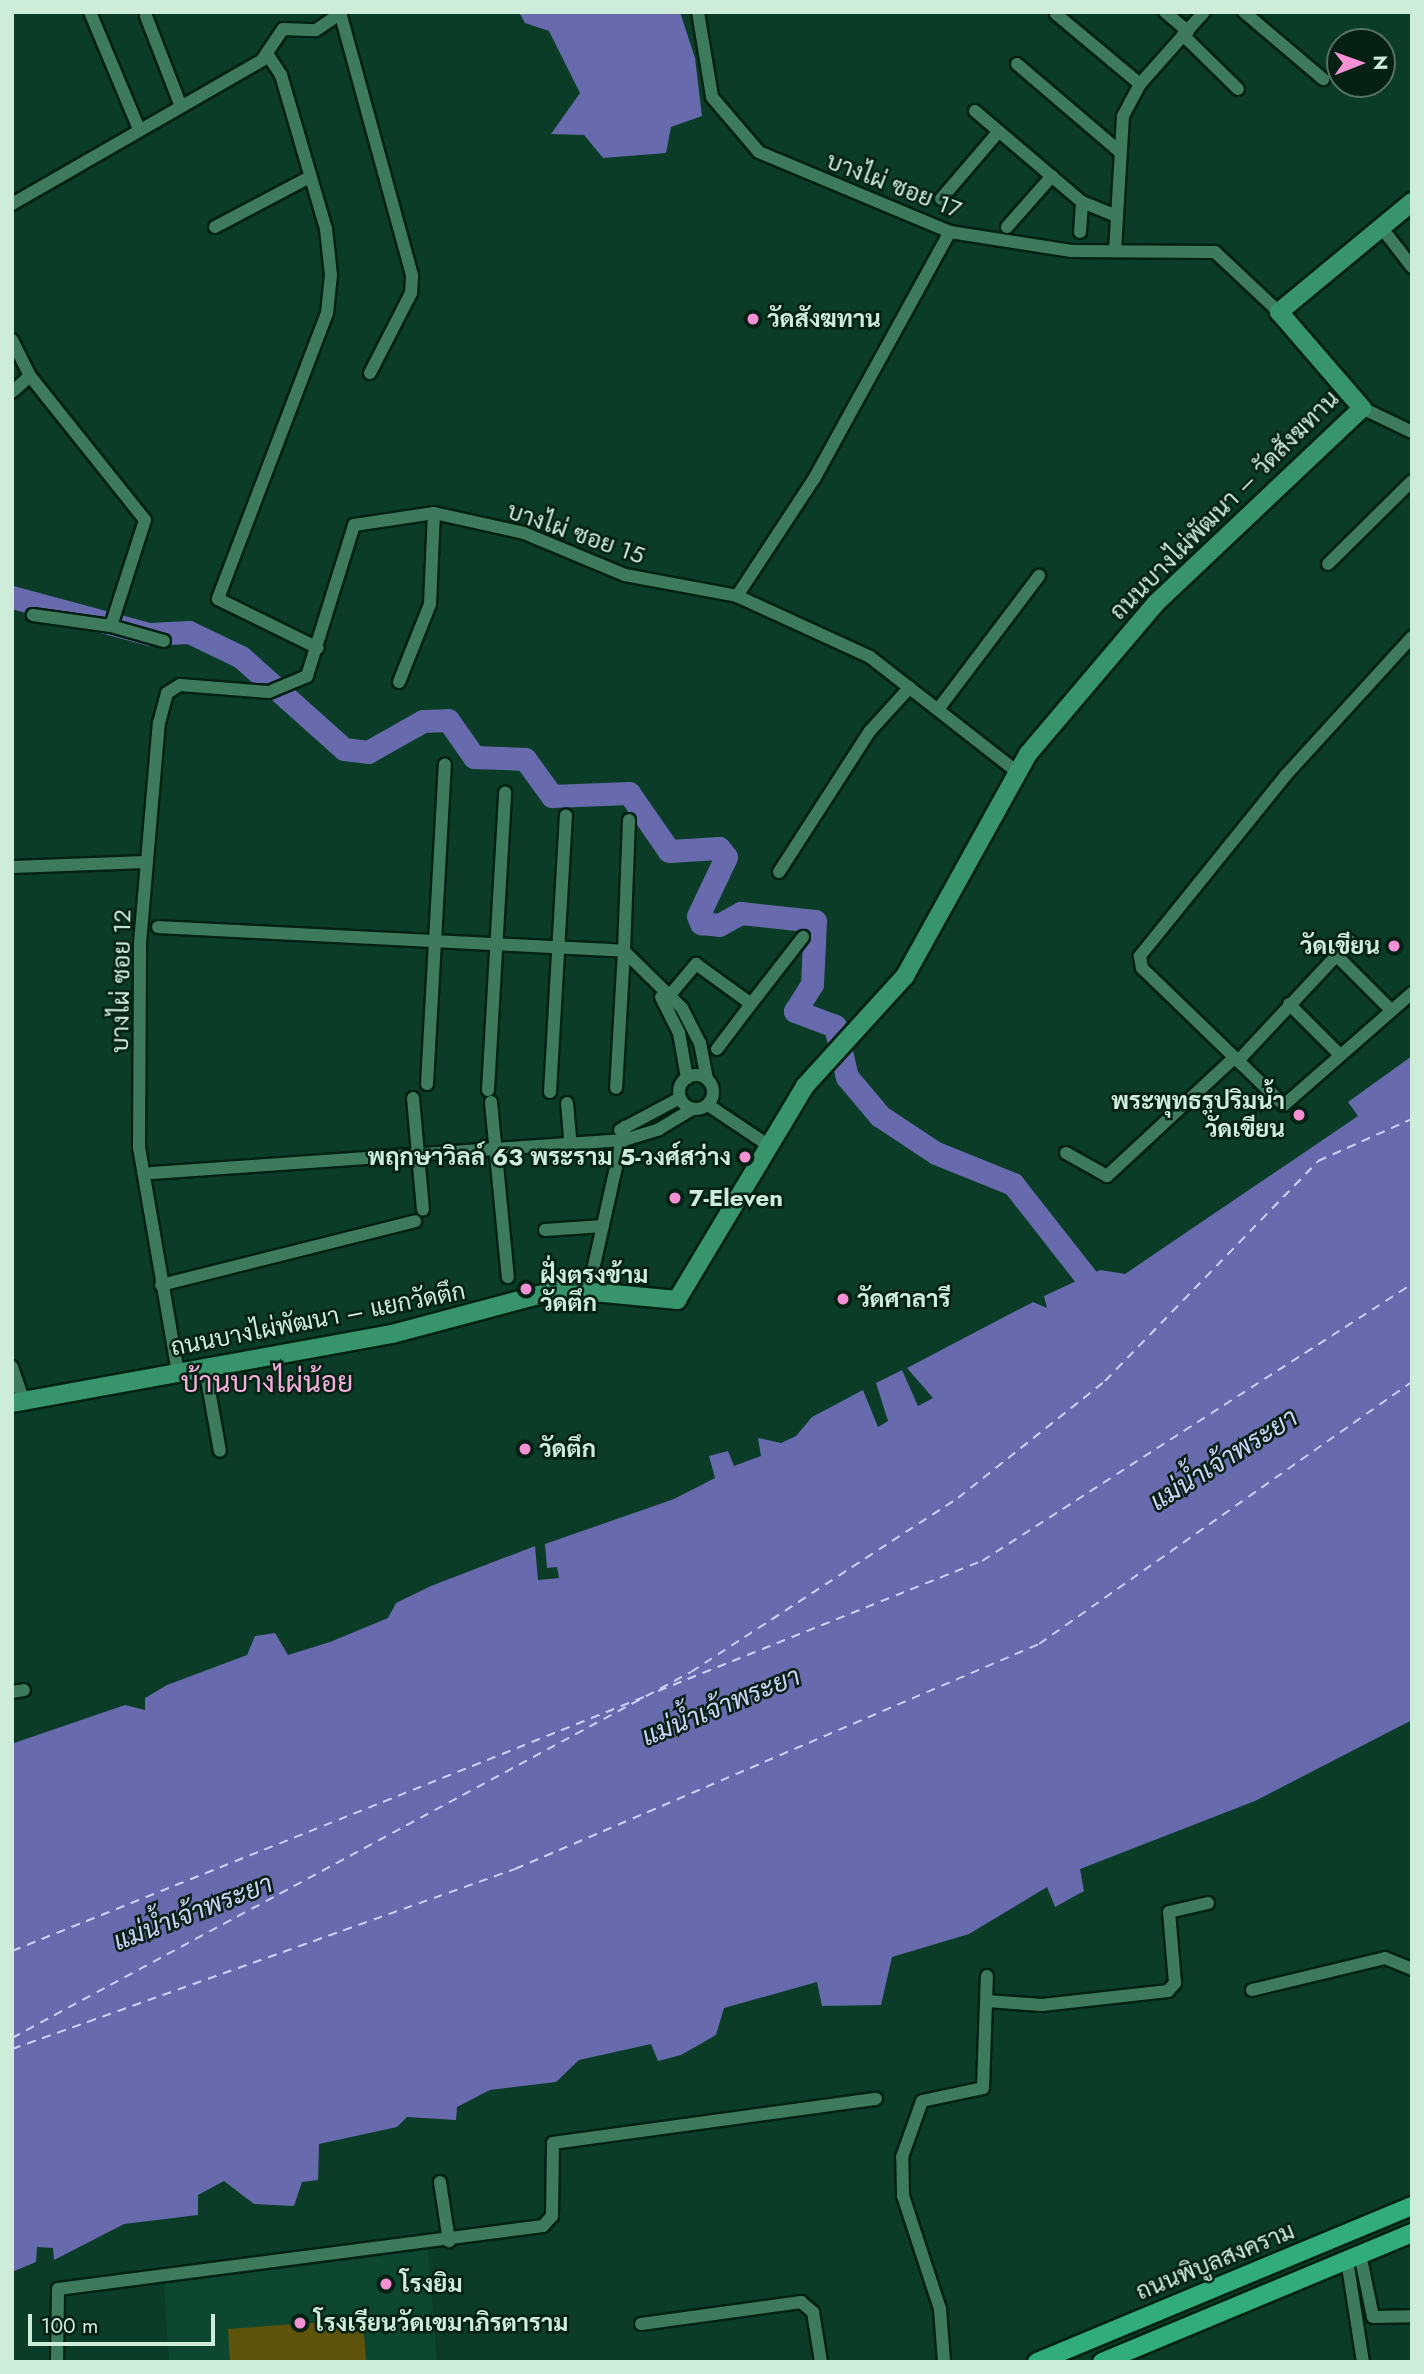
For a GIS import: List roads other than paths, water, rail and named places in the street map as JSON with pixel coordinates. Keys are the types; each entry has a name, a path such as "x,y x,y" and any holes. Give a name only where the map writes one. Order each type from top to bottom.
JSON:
{"main road":[{"name":"ถนนพิบูลสงคราม","path":"1049,2359 1412,2206"},
{"name":"ถนนพิบูลสงคราม","path":"1113,2360 1412,2233"}],"street":[{"path":"90,12 139,129"},
{"name":"บางไผ่ ซอย 17","path":"698,12 712,97 748,145 950,233 1115,251 1215,252 1279,312"},
{"path":"1165,12 1238,89"},
{"path":"1115,251 1123,116 1140,84 1204,12"},
{"path":"1244,12 1323,79"},
{"path":"12,204 268,55 283,29 316,30 340,13 412,276 411,292 370,373"},
{"path":"1056,13 1140,84"},
{"path":"146,16 180,104"},
{"path":"268,55 281,75 308,178 326,229 327,313 218,593 225,606 318,648"},
{"path":"1017,64 1120,152"},
{"path":"975,111 1082,202 1116,216"},
{"path":"941,199 999,131"},
{"path":"1007,227 1052,176"},
{"path":"215,228 308,178"},
{"path":"1080,232 1082,202"},
{"path":"1279,312 1412,202"},
{"path":"1381,227 1412,267"},
{"path":"737,596 814,479 950,233"},
{"name":"ถนนบางไผ่พัฒนา – วัดสังฆทาน","path":"1017,772 1155,604 1362,408 1279,312"},
{"path":"12,340 30,376 144,513 113,620"},
{"path":"12,392 30,376"},
{"path":"1362,408 1412,432"},
{"path":"1328,564 1412,481"},
{"path":"399,682 433,590 434,513"},
{"name":"บางไผ่ ซอย 15","path":"269,692 300,681 318,648 354,525 434,513 524,533 625,575 737,596 853,648 939,708 1017,772"},
{"path":"939,708 1038,576"},
{"path":"33,615 113,620 164,640"},
{"path":"1412,637 1286,775 1142,949 1143,968 1284,1105 1338,1053 1412,993"},
{"name":"บางไผ่ ซอย 12","path":"178,1373 139,1148 146,862 167,693 180,685 269,692"},
{"path":"779,872 870,731 910,687"},
{"path":"428,1084 445,765"},
{"name":"ถนนบางไผ่พัฒนา – แยกวัดตึก","path":"18,1402 415,1329 561,1289 671,1303 768,1145 829,1053 905,976 1017,772"},
{"path":"505,792 490,1096 508,1277"},
{"path":"550,1093 566,815"},
{"path":"616,1088 629,820"},
{"path":"12,867 146,862"},
{"path":"158,927 559,945 624,951 691,1022 713,1092 708,1105"},
{"path":"718,1049 803,937"},
{"path":"1066,1153 1107,1176 1236,1059 1350,941"},
{"path":"1336,955 1391,1010"},
{"path":"667,998 701,965 751,1004"},
{"path":"593,1270 624,1133 680,1098 687,1078 679,1033 667,998"},
{"path":"1289,1004 1338,1053"},
{"path":"687,1078 707,1079"},
{"path":"413,1098 423,1210"},
{"path":"680,1098 692,1109"},
{"path":"567,1103 570,1141"},
{"path":"152,1173 418,1155 608,1138 624,1133 659,1129 692,1109 708,1105 768,1145"},
{"path":"161,1285 415,1221"},
{"path":"545,1230 603,1226"},
{"path":"12,1367 18,1402"},
{"path":"205,1368 220,1451"},
{"path":"988,2001 1042,2005 1168,1991 1175,1983 1169,1912 1208,1903"},
{"path":"1252,1990 1385,1958 1412,1969"},
{"path":"944,2362 940,2309 903,2196 902,2157 922,2101 983,2088 987,1976"},
{"path":"57,2362 58,2289 449,2241 548,2223 553,2143 876,2099"},
{"path":"440,2182 449,2241"},
{"path":"1353,2257 1373,2317 1412,2316"},
{"path":"1353,2257 1363,2362"},
{"path":"641,2324 801,2302 813,2312 821,2362"}],"water":[{"path":"519,12 680,12 695,58 702,116 671,127 666,153 603,158 584,135 551,134 580,93 549,31 525,23"},
{"name":"แม่น้ำเจ้าพระยา","path":"1412,1056 1412,1720 1255,1801 1080,1869 1084,1891 1055,1907 1047,1887 969,1934 892,1957 881,2005 822,2006 817,1982 724,2008 716,2035 681,2055 658,2061 651,2044 579,2060 556,2082 490,2090 457,2107 456,2120 407,2117 397,2127 319,2144 318,2180 302,2182 294,2206 254,2204 224,2181 198,2195 198,2215 124,2224 54,2260 53,2248 37,2247 36,2262 12,2272 14,1743 125,1705 145,1710 145,1698 167,1685 247,1655 255,1636 275,1633 288,1655 330,1642 388,1618 396,1603 431,1586 535,1546 538,1580 559,1578 557,1567 547,1568 545,1544 674,1499 715,1478 709,1456 728,1451 734,1466 761,1456 758,1438 781,1443 796,1436 812,1417 863,1390 878,1427 888,1421 876,1383 902,1370 918,1406 933,1398 907,1368 1033,1302 1047,1308 1044,1296 1100,1270 1125,1274 1358,1116 1348,1102"}],"waterway":[{"path":"12,597 149,634 189,632 241,657 344,749 368,752 423,721 448,720 474,757 525,759 552,796 629,793 669,851 719,848 726,857 698,916 701,923 719,925 741,913 815,921 812,984 795,1011 835,1026 847,1077 880,1116 936,1153 1013,1184 1104,1300"}],"place":[{"name":"วัดสังฆทาน","path":"753,319"},
{"name":"วัดเขียน","path":"1394,946"},
{"name":"พระพุทธรูปริมน้ำ วัดเขียน","path":"1299,1115"},
{"name":"พฤกษาวิลล์ 63 พระราม 5-วงศ์สว่าง","path":"745,1157"},
{"name":"7-Eleven","path":"675,1198"},
{"name":"ฝั่งตรงข้าม วัดตึก","path":"526,1289"},
{"name":"วัดศาลารี","path":"843,1299"},
{"name":"วัดตึก","path":"525,1449"},
{"name":"โรงยิม","path":"386,2284"},
{"name":"โรงเรียนวัดเขมาภิรตาราม","path":"300,2323"}],"district":[{"name":"บ้านบางไผ่น้อย","path":"267,1383"}]}
